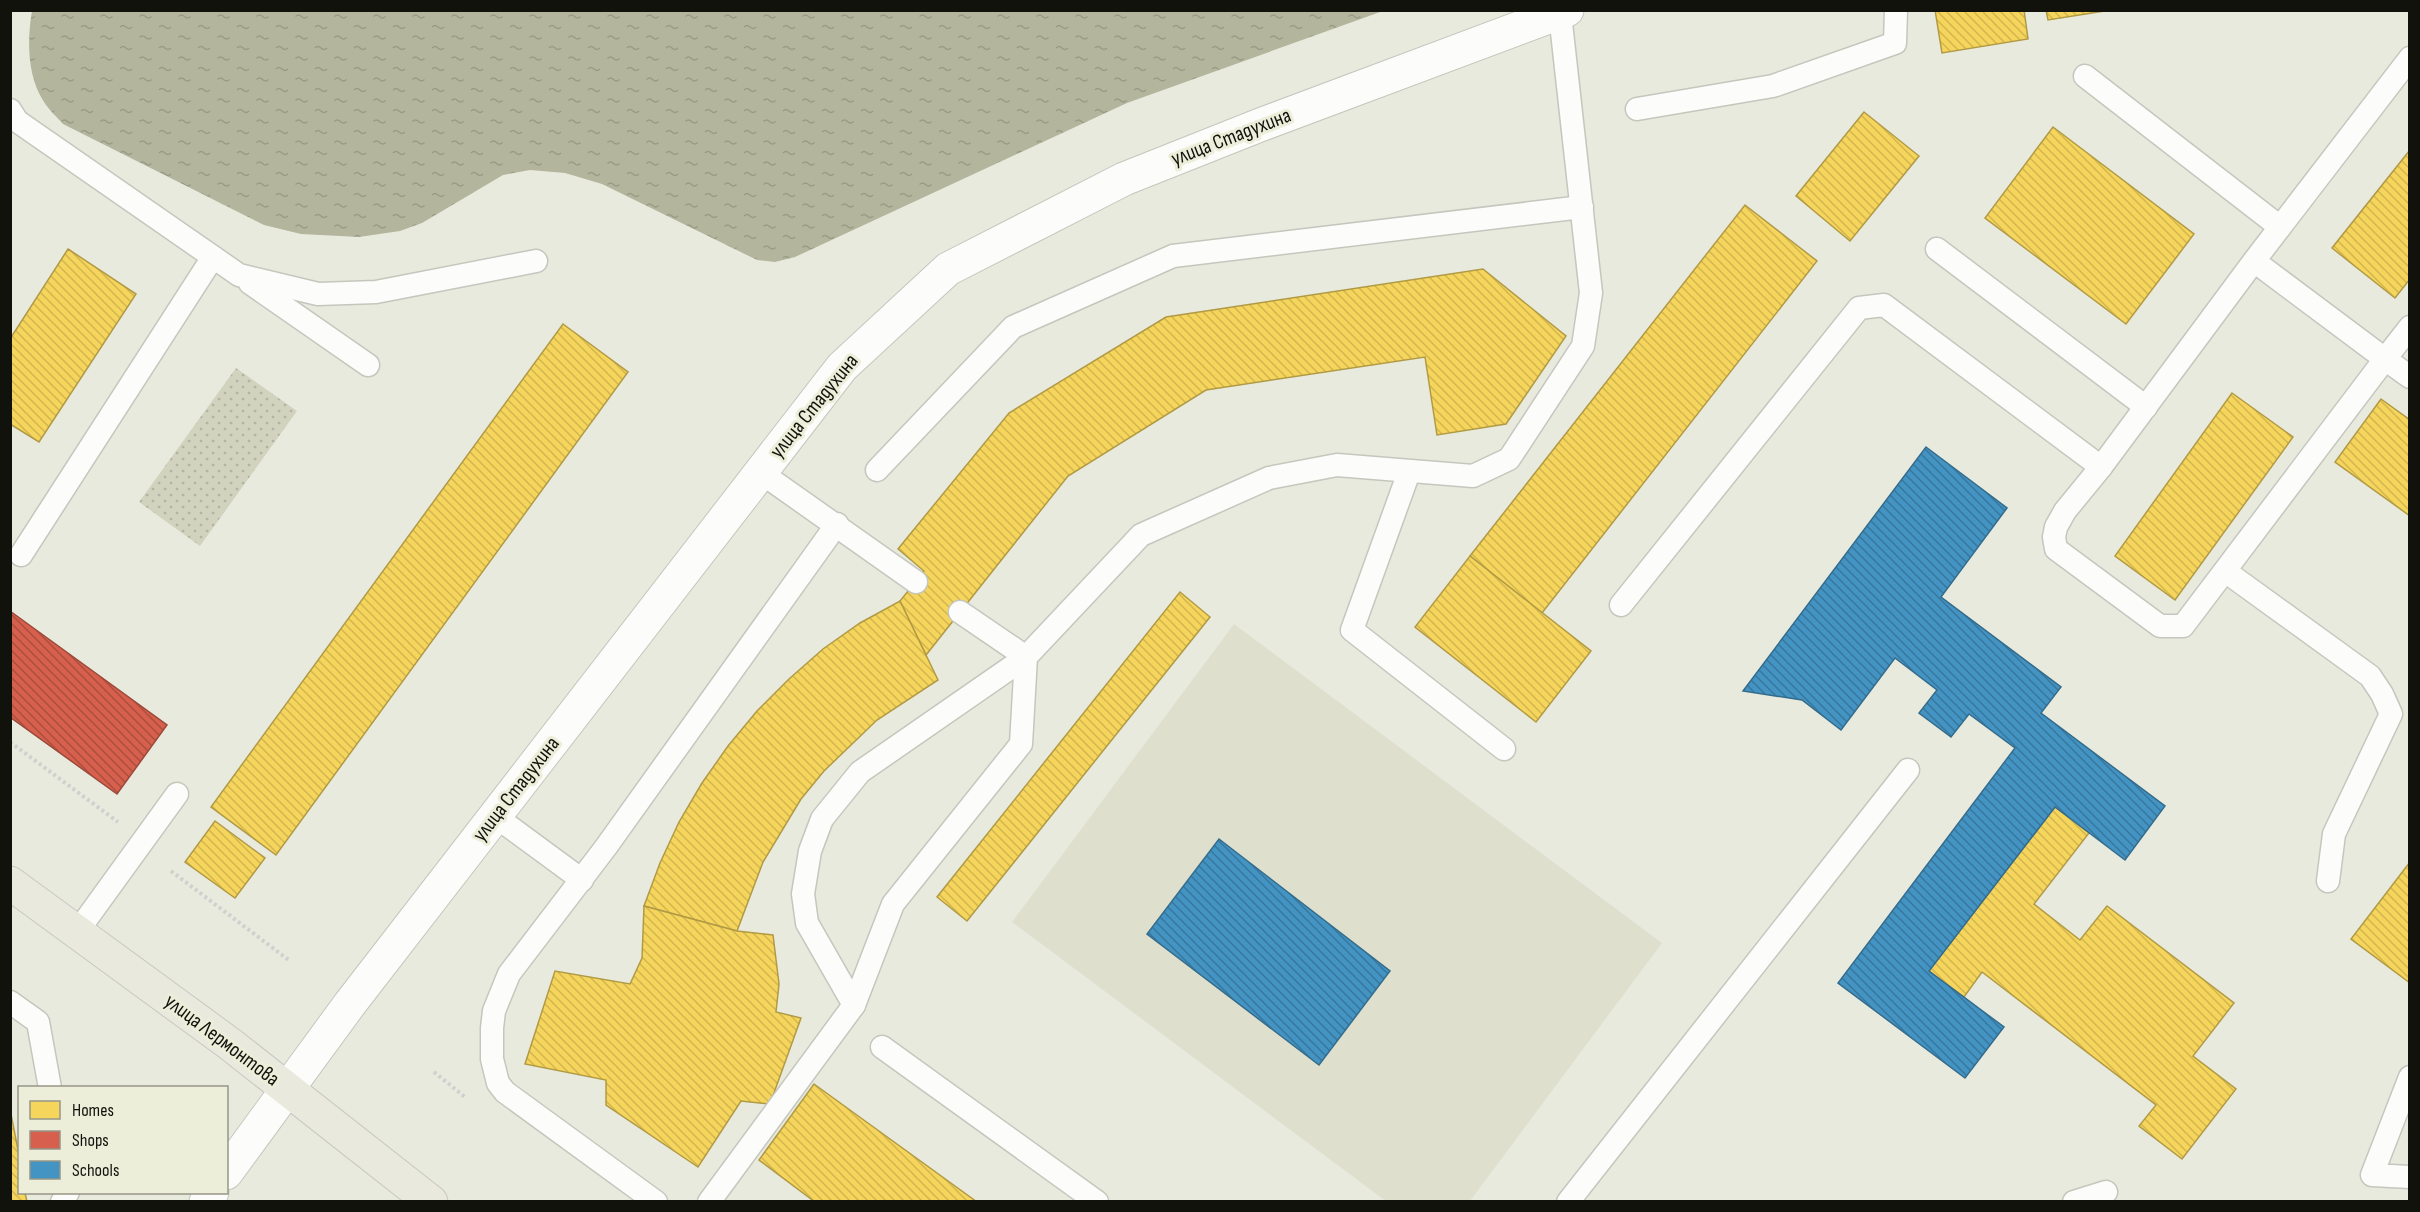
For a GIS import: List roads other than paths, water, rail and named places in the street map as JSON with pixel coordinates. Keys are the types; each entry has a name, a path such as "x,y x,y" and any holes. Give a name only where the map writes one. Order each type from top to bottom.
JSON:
{"main road":[{"name":"улица Лермонтова","path":"10,883 230,1044 431,1202"}],"street":[{"name":"улица Стадухина","path":"228,1170 356,996 842,367 948,268 1124,178 1564,12"}],"lane":[{"path":"1638,109 1773,86 1895,43 1896,10"},
{"path":"854,1005 807,923 803,894 810,851 822,819 860,772 1026,657 1141,536 1269,478 1336,465 1473,476 1509,459 1583,346 1592,293 1564,12"},
{"path":"2409,58 2101,467 2065,511 2056,527 2054,537 2056,549 2160,626 2170,628 2183,626 2409,327"},
{"path":"2085,76 2280,227"},
{"path":"10,110 17,121 368,365"},
{"path":"877,470 1013,327 1173,256 1582,207"},
{"path":"1937,249 2146,407"},
{"path":"21,555 213,256"},
{"path":"239,275 318,294 376,292 536,261"},
{"path":"2254,261 2409,377"},
{"path":"1621,605 1859,308 1884,306 2101,467"},
{"path":"760,472 837,524 916,582"},
{"path":"1409,472 1352,630 1504,749"},
{"path":"656,1202 505,1092 498,1083 492,1059 494,1011 509,974 582,880 837,524"},
{"path":"2225,571 2370,676 2391,714 2334,834 2328,881"},
{"path":"960,612 1026,657"},
{"path":"709,1202 854,1005 893,904 1021,744 1026,657"},
{"path":"1568,1202 1908,770"},
{"path":"77,932 177,794"},
{"path":"495,816 582,880"},
{"path":"10,1002 39,1022 50,1086"},
{"path":"882,1047 1097,1202"},
{"path":"2409,1077 2372,1175 2409,1176"},
{"path":"2074,1202 2106,1192"}],"water":[{"path":"32,10 1383,11 1127,103 795,257 775,262 757,260 602,184 565,173 530,170 503,175 422,223 400,231 359,237 301,234 264,225 63,124 44,102 34,81 29,46"}]}
